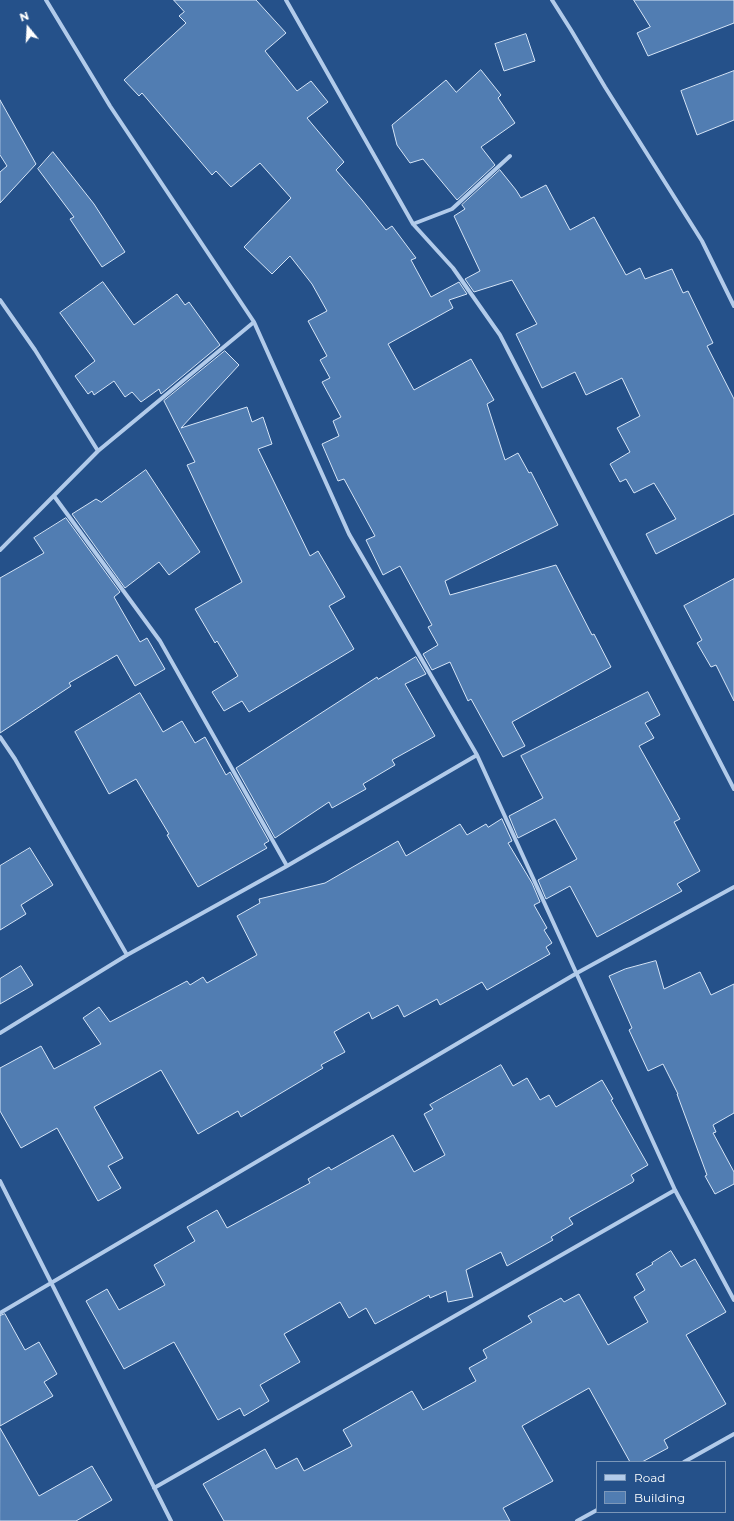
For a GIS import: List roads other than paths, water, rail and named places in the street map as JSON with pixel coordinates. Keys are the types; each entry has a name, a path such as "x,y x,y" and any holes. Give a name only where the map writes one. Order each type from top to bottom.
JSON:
{"street":[{"path":"46,0 110,106 254,322 349,534 477,755 675,1190 734,1300"},
{"path":"286,0 414,224 453,268 500,336 734,789"},
{"path":"552,0 702,241 734,306"},
{"path":"414,224 452,209 510,156"},
{"path":"0,300 35,350 98,451"},
{"path":"0,550 98,451 254,322"},
{"path":"54,496 160,641 287,866"},
{"path":"0,737 15,759 128,956"},
{"path":"0,1033 128,956 287,866 477,755"},
{"path":"0,1313 577,973 734,887"},
{"path":"0,1181 171,1521"},
{"path":"154,1488 675,1190"},
{"path":"686,1461 734,1434"},
{"path":"577,1521 596,1511"}]}
